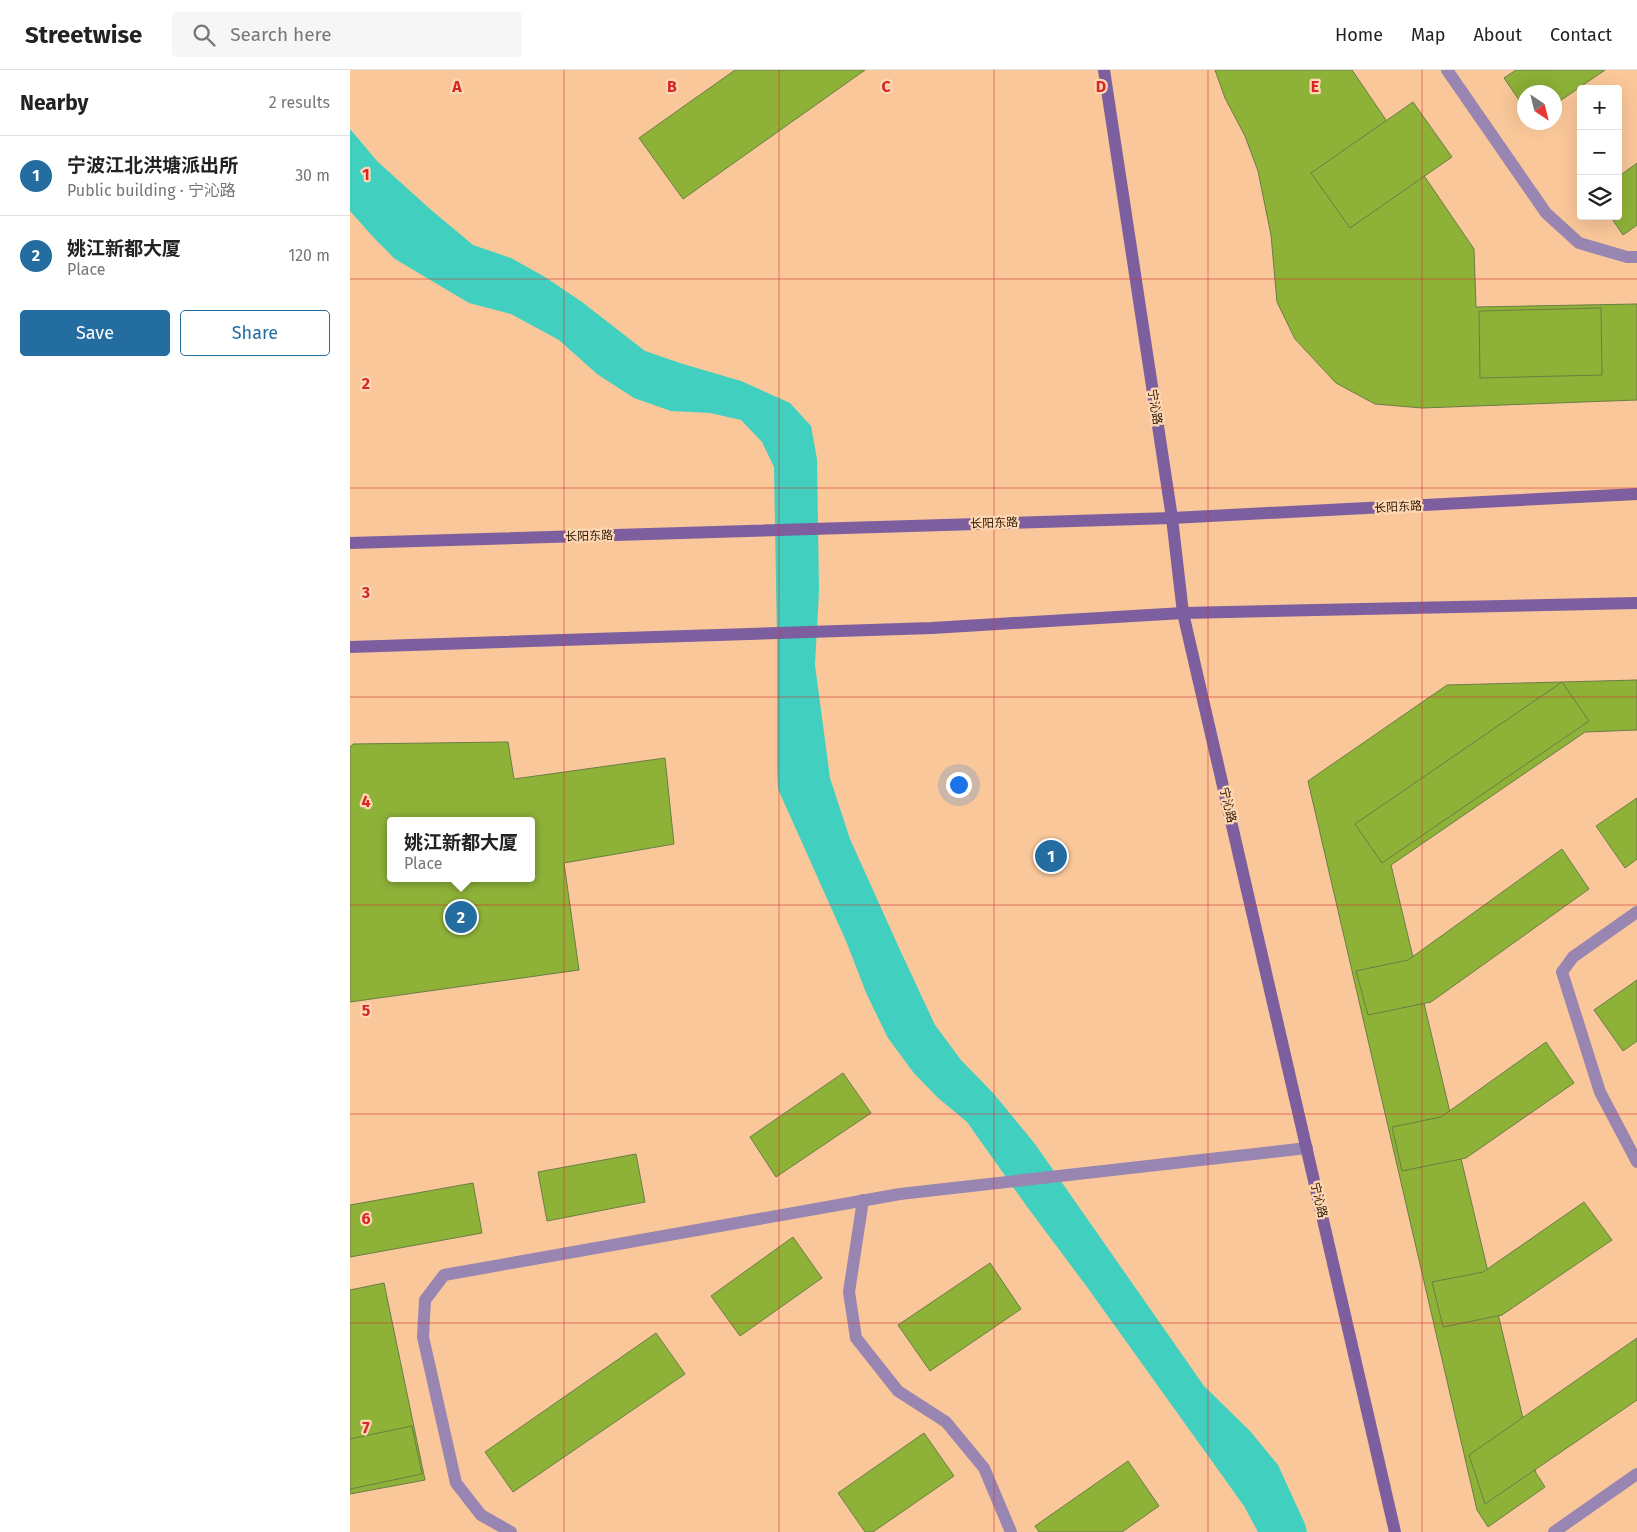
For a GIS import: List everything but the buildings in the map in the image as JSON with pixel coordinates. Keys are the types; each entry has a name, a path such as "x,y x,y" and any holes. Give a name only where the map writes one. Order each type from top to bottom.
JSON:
{"main road":[{"name":"宁沁路","path":"1104,70 1172,518 1183,613 1395,1532"},
{"name":"长阳东路","path":"350,543 1172,518 1637,494"},
{"path":"350,647 864,630 1183,613 1637,603"}],"lane":[{"path":"1447,70 1546,213 1580,243 1627,257 1637,257"},
{"path":"1637,912 1573,957 1562,972 1600,1092 1637,1162"},
{"path":"511,1532 482,1515 456,1483 424,1337 426,1300 444,1275 900,1194 1307,1148"},
{"path":"863,1200 850,1292 856,1338 898,1391 946,1422 984,1468 1010,1532"},
{"path":"1554,1532 1637,1474"}],"water":[{"path":"350,129 377,161 473,245 511,258 545,277 582,302 645,351 741,381 790,403 811,426 817,459 819,591 815,665 830,778 850,839 935,1025 961,1060 994,1094 1035,1144 1204,1386 1250,1431 1278,1465 1307,1532 1258,1532 1244,1506 967,1122 937,1097 913,1072 888,1038 867,995 846,941 778,789 774,467 762,442 741,420 710,413 671,411 634,398 597,374 559,340 511,314 469,303 395,259 350,211"}],"place":[{"name":"宁波江北洪塘派出所","path":"1051,856"},
{"name":"姚江新都大厦","path":"461,917"}]}
